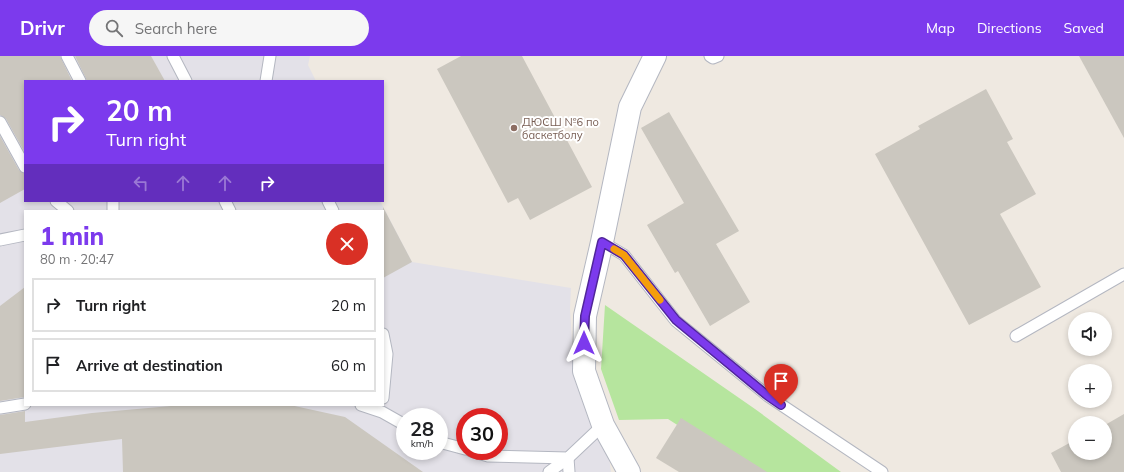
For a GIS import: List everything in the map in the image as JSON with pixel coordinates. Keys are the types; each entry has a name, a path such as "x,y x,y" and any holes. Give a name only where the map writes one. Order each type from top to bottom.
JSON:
{"street":[{"path":"629,472 604,425 584,371 585,316 630,106 655,56"}],"lane":[{"path":"67,56 79,80"},
{"path":"172,56 185,80"},
{"path":"266,80 270,56"},
{"path":"710,56 713,58 718,56"},
{"path":"0,122 24,165"},
{"path":"57,202 67,210"},
{"path":"0,240 24,235"},
{"path":"602,242 624,255 682,326 768,396 882,472"},
{"path":"1016,336 1124,274"},
{"path":"384,339 387,354 384,387"},
{"path":"0,408 24,404"},
{"path":"368,406 382,408 396,418"},
{"path":"549,472 568,458 604,425"},
{"path":"508,456 568,458"},
{"path":"568,458 569,472"}],"shaded area":[{"path":"0,56 310,56 308,65 316,80 24,80 24,202 381,202 412,262 571,288 570,309 574,371 609,457 611,472 0,472"}],"green space":[{"path":"605,305 755,409 841,472 751,472 668,419 619,420 601,369"}],"building":[{"path":"0,56 60,56 72,80 24,80 24,151 6,119 0,115"},
{"path":"75,56 151,56 164,80 87,80"},
{"name":"ДЮСШ №6 по баскетболу","path":"461,56 522,56 592,187 530,220 518,198 508,203 437,69"},
{"path":"1079,56 1124,56 1124,138"},
{"path":"986,89 1013,139 1007,142 1036,194 1000,214 1041,287 969,325 875,154 920,129 918,126"},
{"path":"669,112 739,231 716,244 750,302 710,326 678,271 675,273 647,225 684,203 641,128"},
{"path":"0,136 19,170 24,173 24,190 0,203"},
{"path":"383,207 412,262 384,277 384,210"},
{"path":"24,288 24,397 0,401 0,306"},
{"path":"171,406 295,406 345,417 396,453 396,460 406,460 423,472 123,472 122,439 0,454 0,415 25,411 25,422 92,413"},
{"path":"1124,414 1124,472 1061,472 1051,453 1068,444 1068,460 1112,460 1112,421"},
{"path":"681,418 767,472 679,472 656,458"}],"slow traffic":[{"path":"614,249 624,255 660,300"}],"place":[{"name":"ДЮСШ №6 по баскетболу","path":"514,128"}],"route":[{"path":"584,343 585,316 602,242 624,255 676,320 781,405"}]}
